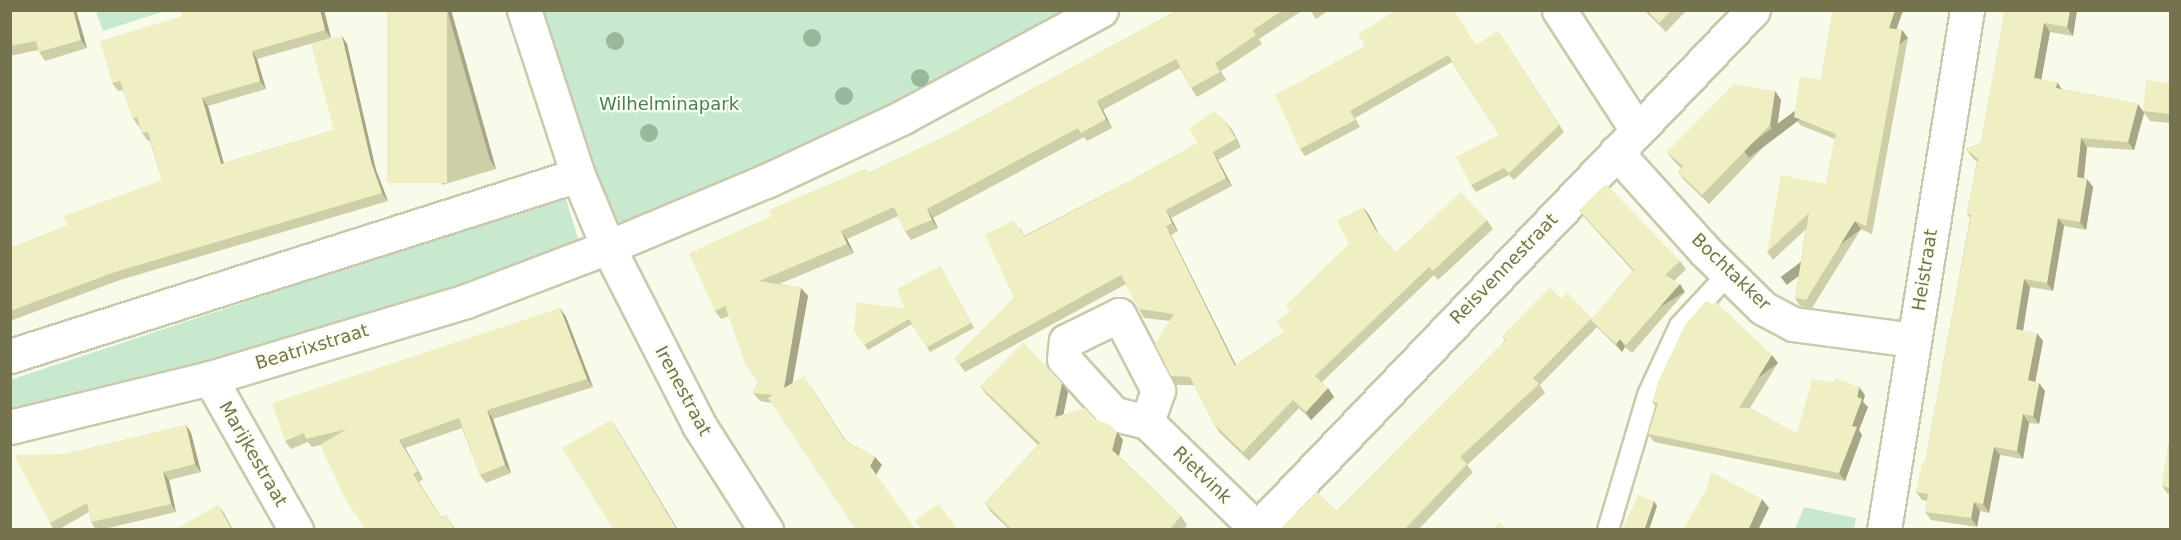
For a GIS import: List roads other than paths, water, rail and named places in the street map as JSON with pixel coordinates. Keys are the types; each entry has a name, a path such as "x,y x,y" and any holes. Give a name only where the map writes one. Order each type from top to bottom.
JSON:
{"street":[{"path":"524,10 578,175 608,248 766,182 903,117 1101,10"},
{"name":"Bochtakker","path":"1559,10 1626,141 1729,273 1763,308 1793,324 1913,340"},
{"name":"Reisvennestraat","path":"1256,529 1753,10"},
{"name":"Heistraat","path":"1884,530 1968,10"},
{"path":"10,356 578,175"},
{"name":"Beatrixstraat","path":"10,427 210,378 466,301 608,248"},
{"name":"Irenestraat","path":"608,248 699,425 766,530"},
{"name":"Marijkestraat","path":"210,378 296,530"},
{"name":"Rietvink","path":"1147,422 1256,529"}],"lane":[{"path":"1608,530 1648,395 1680,326 1729,273"}],"park label":[{"name":"Wilhelminapark","path":"669,104"}]}
